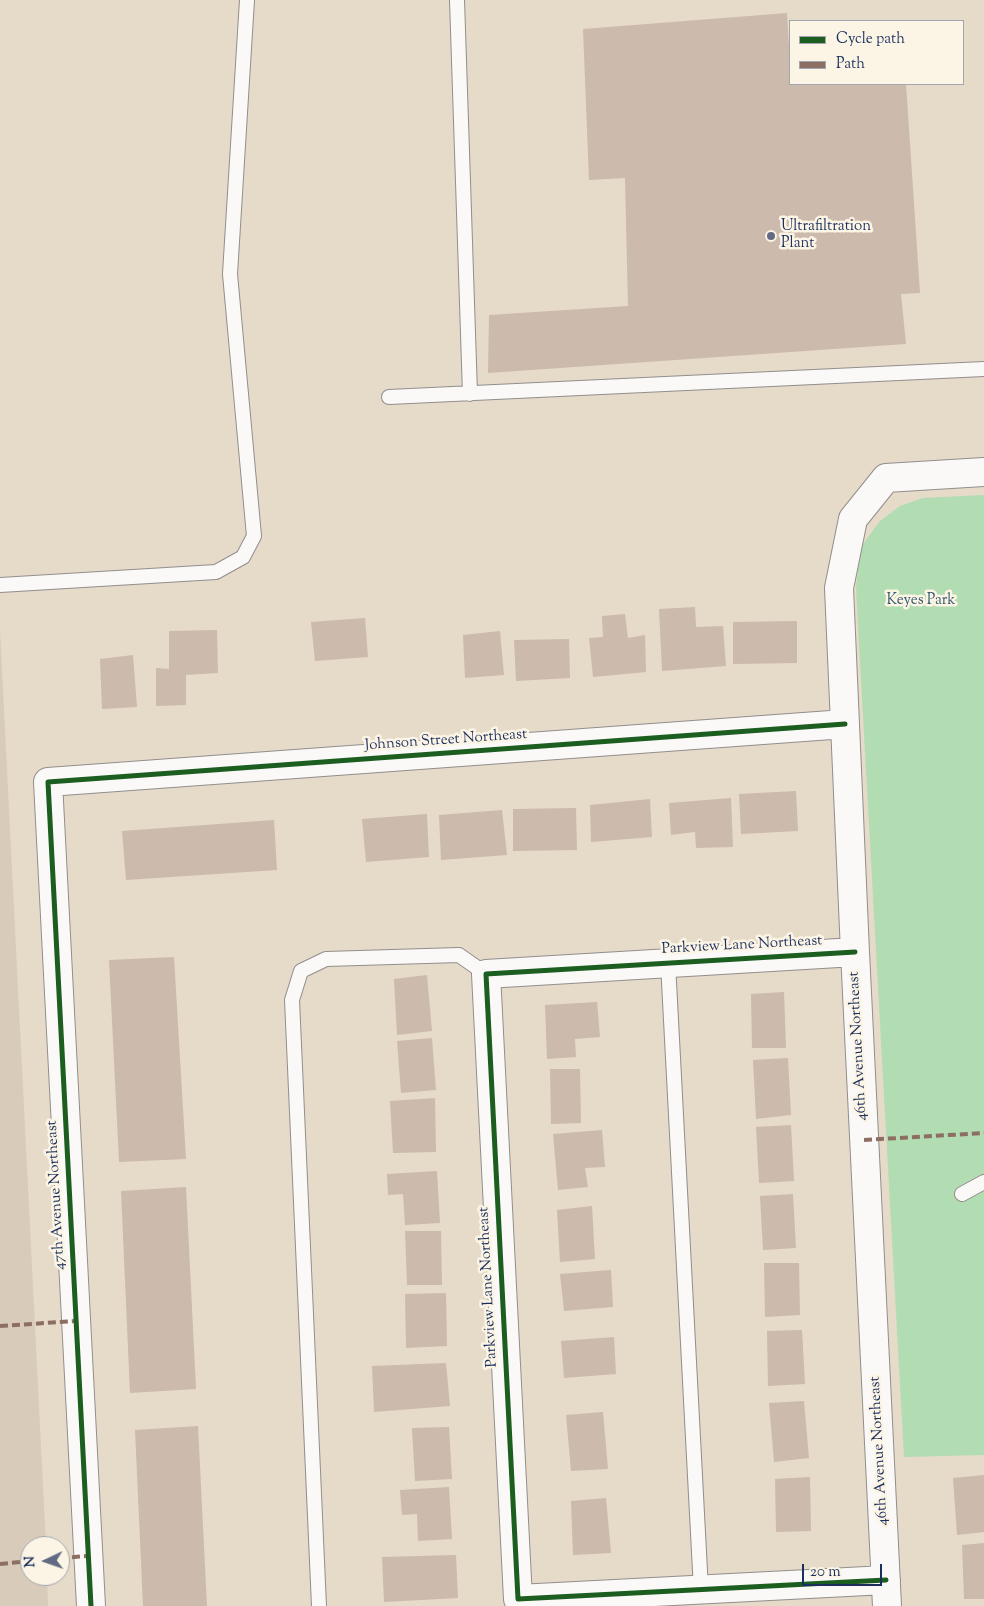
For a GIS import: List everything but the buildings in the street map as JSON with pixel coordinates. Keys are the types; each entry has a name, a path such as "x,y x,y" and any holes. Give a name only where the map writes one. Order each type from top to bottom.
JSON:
{"street":[{"name":"46th Avenue Northeast","path":"887,1593 839,588 853,519 886,478 984,472"},
{"name":"Johnson Street Northeast","path":"48,782 845,724"},
{"name":"47th Avenue Northeast","path":"48,782 91,1606"},
{"name":"Parkview Lane Northeast","path":"855,952 486,974 516,1603 701,1590 887,1593"}],"lane":[{"path":"0,585 216,572 243,557 254,536 230,274 247,0"},
{"path":"457,0 470,394"},
{"path":"389,397 984,369"},
{"path":"319,1606 292,1000 301,971 326,959 459,955 486,974"},
{"path":"668,963 701,1590"},
{"path":"962,1194 984,1182"}],"shaded area":[{"path":"0,630 45,1536 20,1536 20,1586 47,1586 48,1606 0,1606"}],"green space":[{"name":"Keyes Park","path":"984,495 984,1455 904,1457 856,589 860,548 880,521 900,506 923,498"}],"marked path":[{"path":"864,1140 984,1133"},
{"path":"0,1326 76,1321"},
{"path":"70,1557 88,1556"},
{"path":"0,1564 20,1562"}],"cycle path":[{"path":"91,1606 48,782 845,724"},
{"path":"855,952 486,974 518,1599 886,1580"}],"place":[{"name":"Ultrafiltration Plant","path":"771,236"}]}
